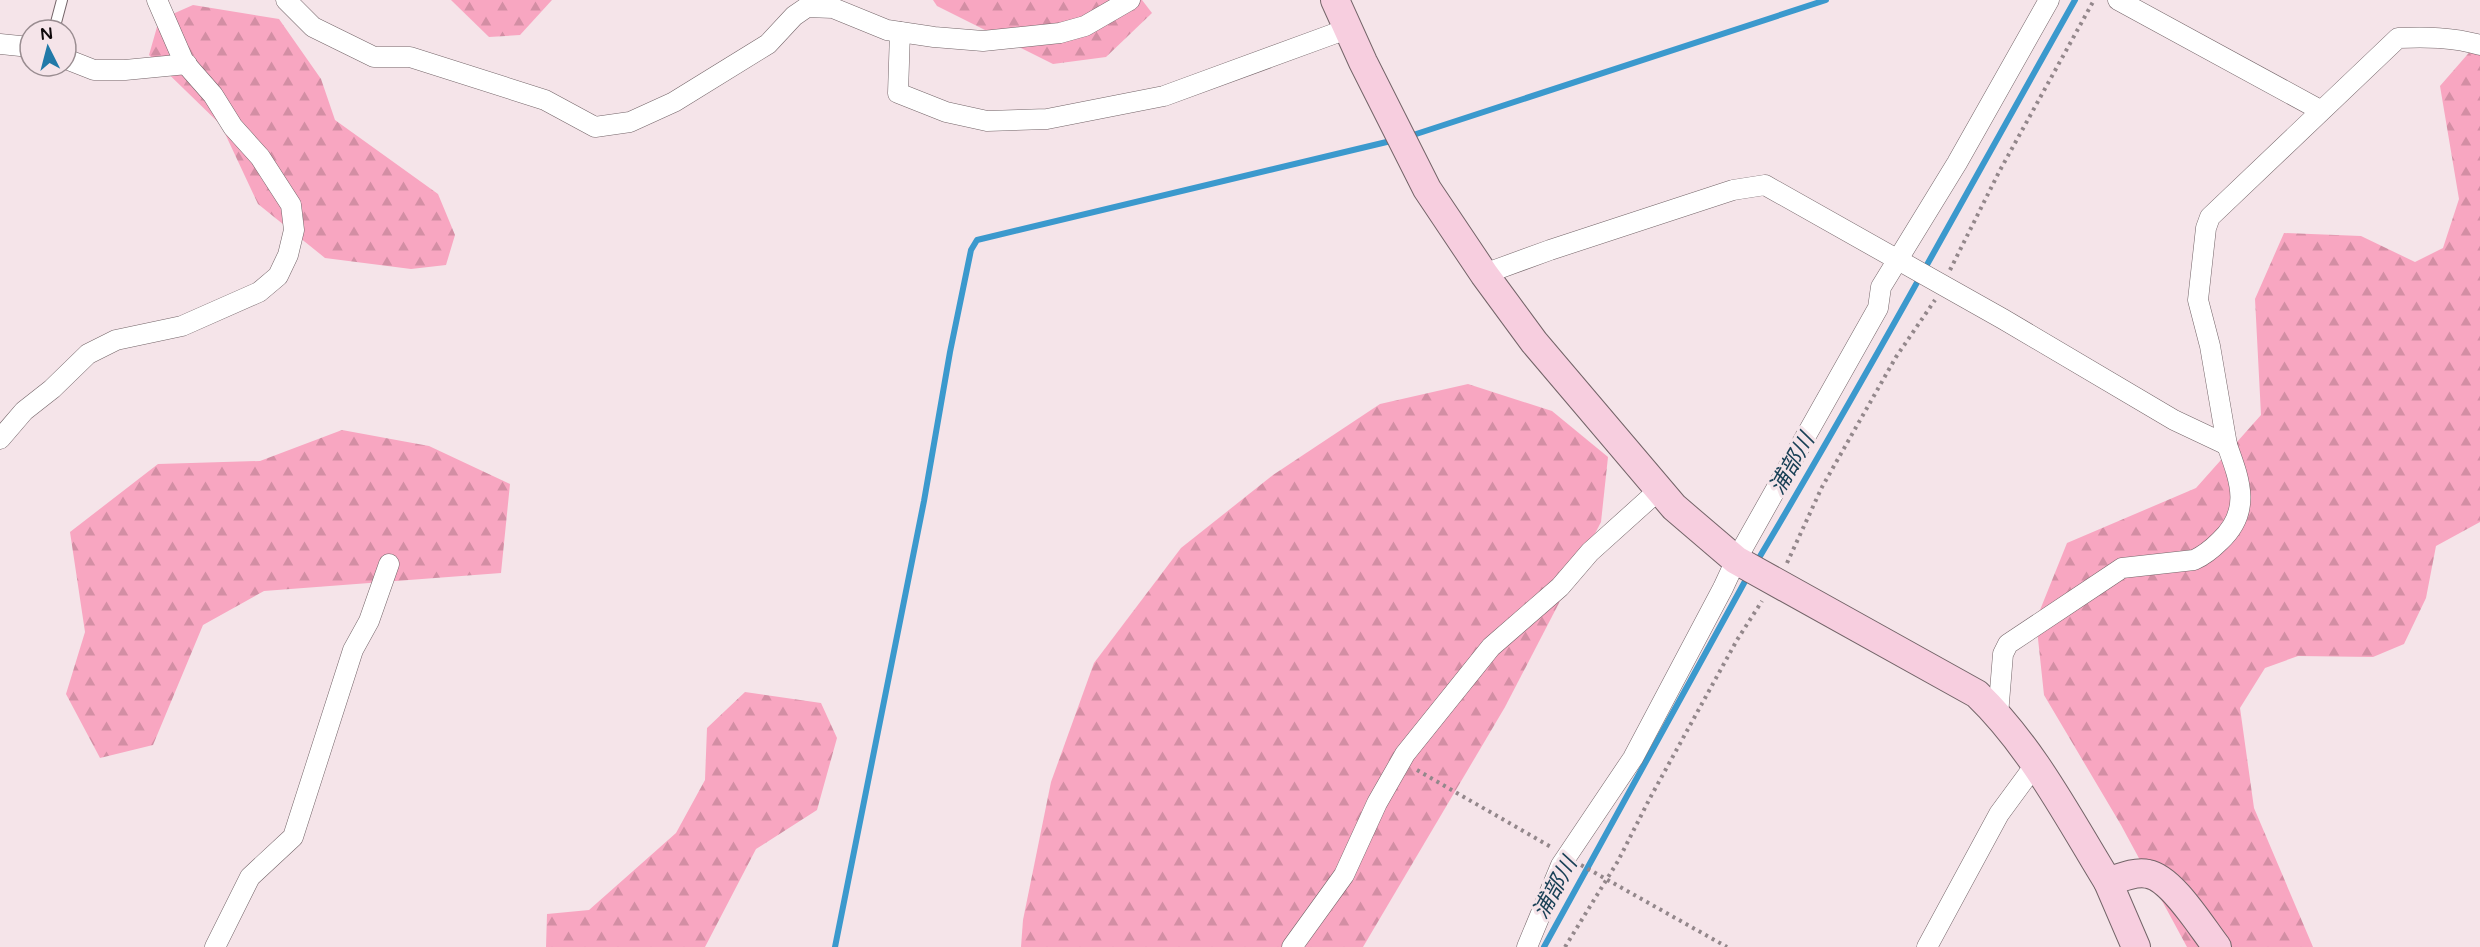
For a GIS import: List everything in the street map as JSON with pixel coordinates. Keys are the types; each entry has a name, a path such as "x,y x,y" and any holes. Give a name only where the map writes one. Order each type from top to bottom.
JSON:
{"street":[{"path":"0,439 24,411 52,389 88,354 116,340 192,322 259,292 278,276 288,255 294,230 291,205 260,157 233,127 213,94 187,64 157,0"},
{"path":"286,0 313,27 374,57 410,57 512,89 545,100 595,127 630,122 674,102 768,44 794,16 807,7 833,4 887,30 983,41 1060,33 1084,26 1130,0"},
{"path":"1527,947 1561,865 1633,758 1736,560 1878,308 1881,287 1963,153 2049,0"},
{"path":"2118,0 2320,110"},
{"path":"900,32 897,93 946,112 987,121 1047,119 1164,96 1342,12 1427,189 1484,274 1534,342 1674,507 1736,560 1977,694 1998,715 2036,765 2108,882 2136,947"},
{"path":"1998,715 2002,654 2008,644 2122,568 2194,560 2205,555 2227,535 2238,520 2241,498 2237,472 2227,445 2210,345 2198,300 2206,228 2210,217 2398,38 2427,37 2462,40 2480,45"},
{"path":"0,44 18,46"},
{"path":"78,63 94,70 125,70 187,64"},
{"path":"1484,274 1733,190 1765,185 1943,285 2174,420 2227,445"},
{"path":"1292,947 1344,875 1377,803 1405,754 1491,647 1560,587 1590,552 1660,489"},
{"path":"215,947 250,877 293,837 353,650 369,621 389,564"},
{"path":"1927,947 1999,814 2036,765"},
{"path":"2108,882 2138,873 2150,874 2166,882 2217,947"}],"lane":[{"path":"57,18 62,0"}],"path":[{"path":"1565,947 1618,861 1737,640 1758,606 1778,583 1822,487 1896,357 1929,311 1999,172 2094,0"}],"green space":[{"path":"451,0 552,0 520,35 489,37"},
{"path":"933,0 1142,0 1152,13 1106,57 1053,64 937,6"},
{"path":"193,5 279,19 321,79 335,120 438,194 455,235 446,265 411,269 325,258 258,204 221,125 149,55 159,20"},
{"path":"2480,40 2480,522 2436,546 2426,598 2404,644 2373,657 2298,656 2265,668 2240,708 2254,808 2313,947 2187,947 2121,825 2044,695 2036,620 2067,543 2196,488 2261,415 2255,299 2284,233 2361,236 2415,262 2443,248 2459,199 2440,86"},
{"path":"1468,384 1552,411 1608,457 1601,522 1505,707 1363,947 1021,947 1023,920 1051,782 1094,663 1181,548 1273,475 1380,404"},
{"path":"342,430 429,446 510,484 501,573 264,591 203,625 153,745 100,758 66,694 85,632 70,532 158,464 260,461"},
{"path":"745,692 821,703 837,738 817,810 756,849 705,947 546,947 547,914 589,910 676,833 705,780 707,728"}],"waterway":[{"path":"1407,137 1826,0"},
{"name":"浦部川","path":"1756,563 2075,0"},
{"path":"835,947 924,501 950,352 971,250 977,240 1395,140"},
{"name":"浦部川","path":"1544,947 1749,574"}]}
